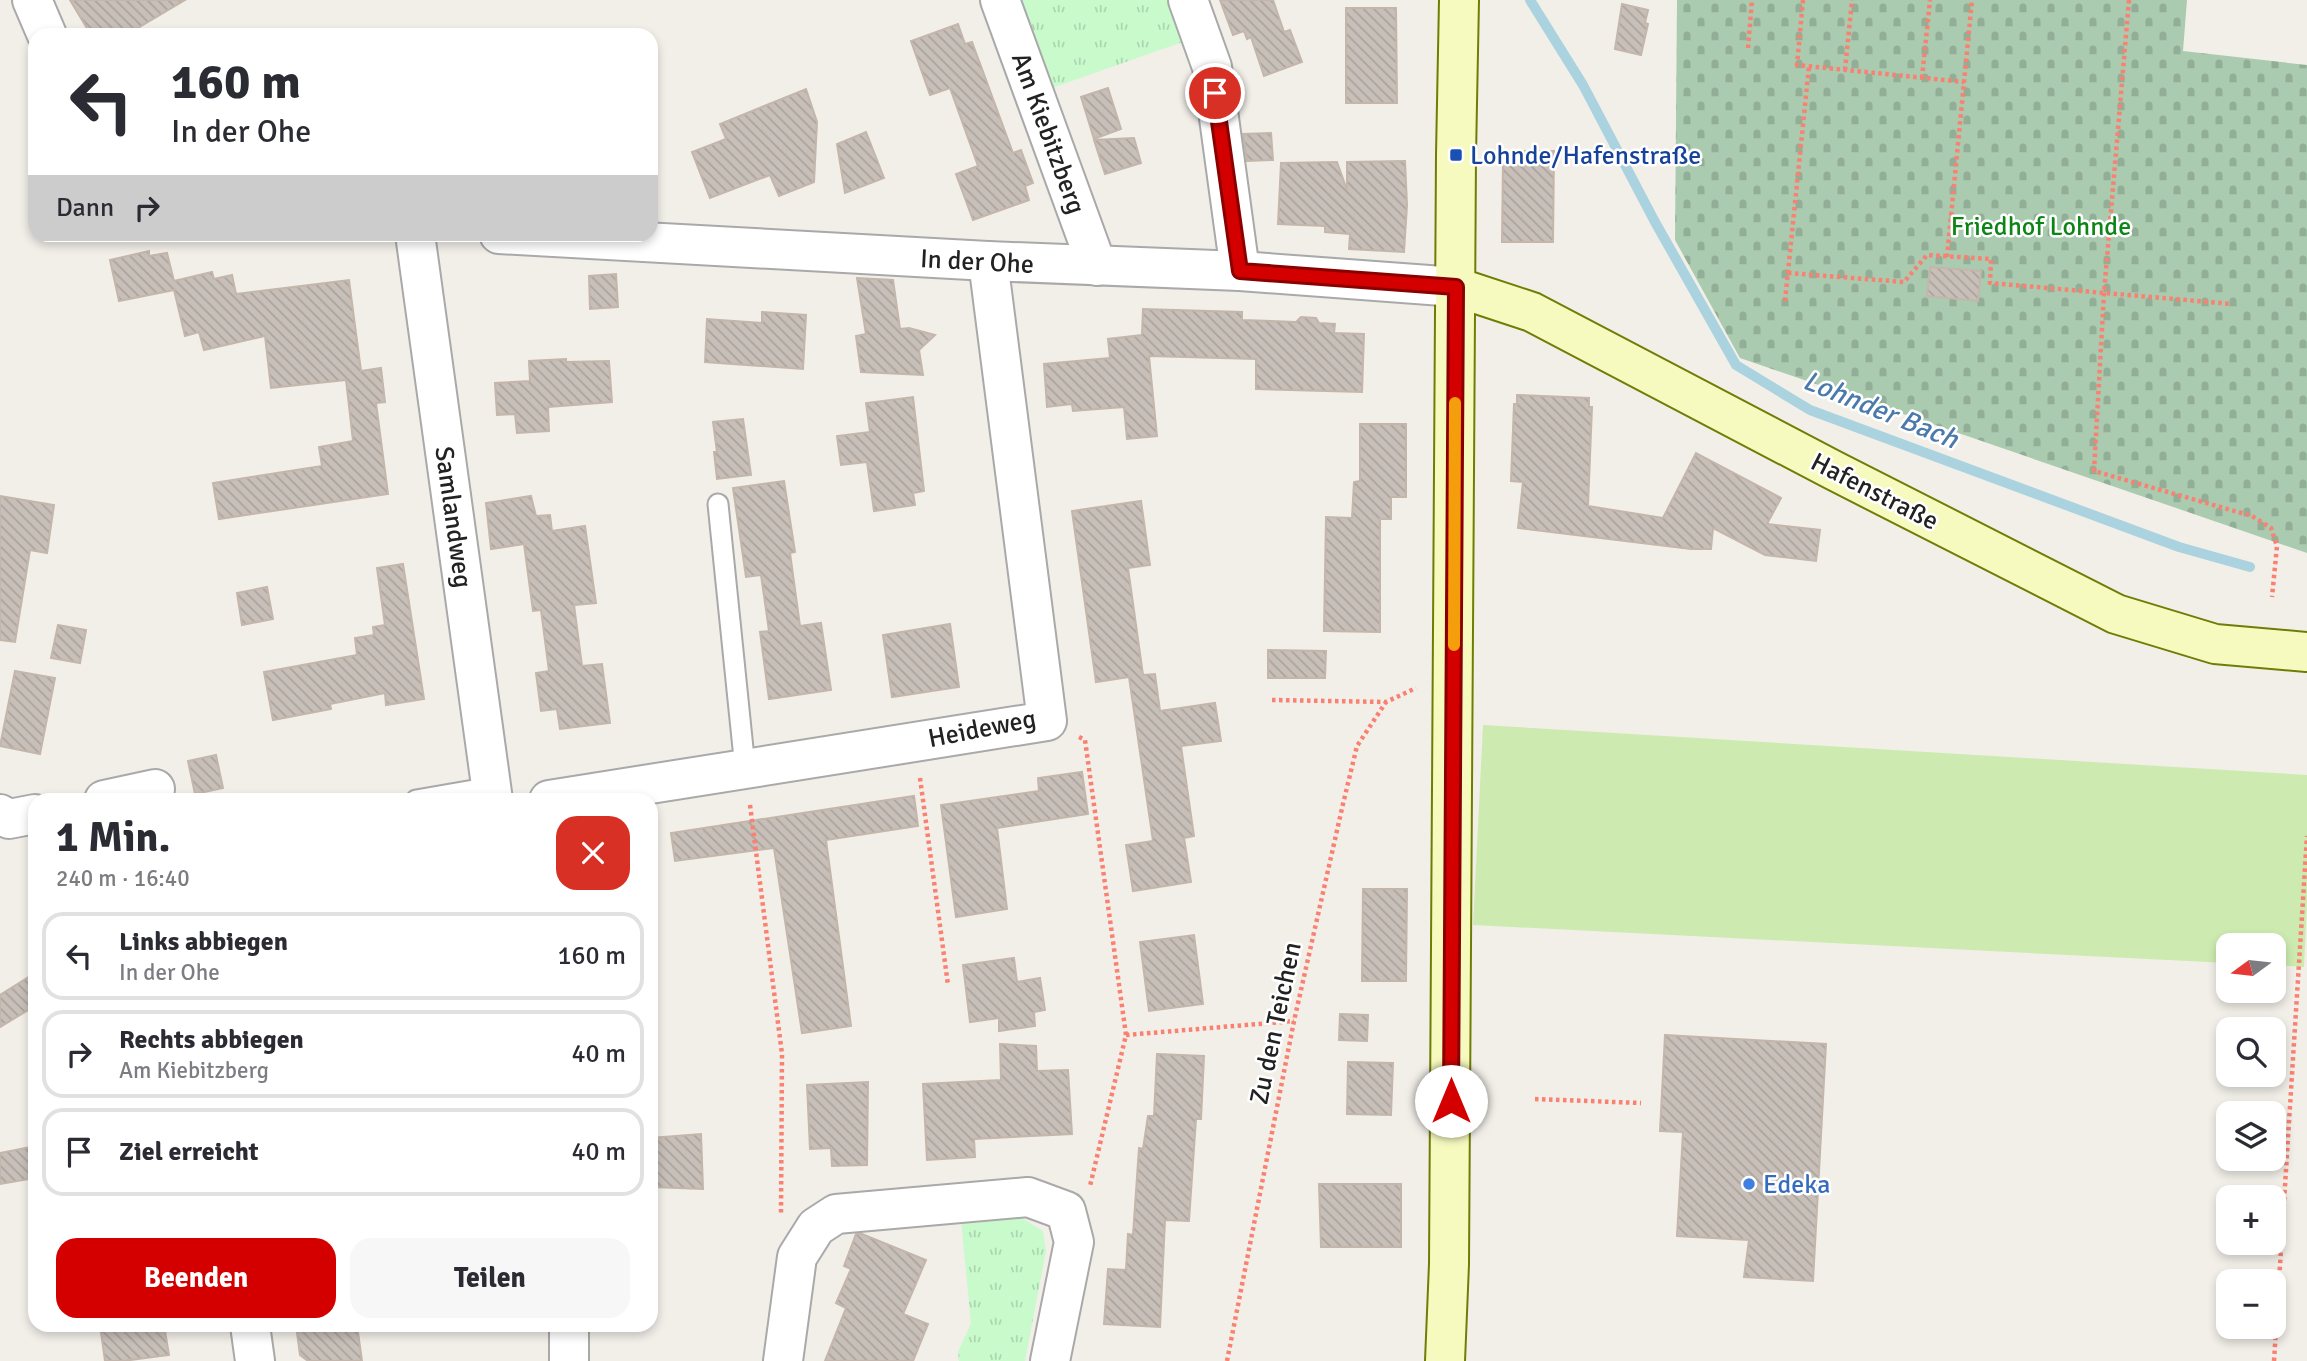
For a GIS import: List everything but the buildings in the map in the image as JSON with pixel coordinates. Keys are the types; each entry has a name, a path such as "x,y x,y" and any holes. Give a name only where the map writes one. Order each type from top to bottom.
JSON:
{"street":[{"path":"32,0 44,28"},
{"name":"Am Kiebitzberg","path":"1000,0 1097,266"},
{"path":"1188,0 1212,67 1240,271"},
{"path":"1446,1361 1450,1237 1459,0"},
{"name":"Samlandweg","path":"416,242 492,793"},
{"name":"In der Ohe","path":"644,242 988,261 1240,271 1456,287"},
{"name":"Heideweg","path":"591,793 1047,720 988,261"},
{"name":"Hafenstraße","path":"1456,287 1532,312 2116,614 2215,644 2307,652"},
{"path":"136,793 155,789"},
{"path":"0,814 9,819 28,815"},
{"path":"783,1361 797,1257 816,1227 836,1214 1028,1197 1066,1211 1074,1242 1050,1361"},
{"path":"251,1332 255,1361"},
{"path":"569,1332 569,1361"}],"lane":[{"path":"718,504 745,768"}],"path":[{"path":"1748,48 1752,0"},
{"path":"1803,0 1797,65 1964,82"},
{"path":"1845,70 1852,0"},
{"path":"1922,78 1930,0"},
{"path":"1947,257 1972,0"},
{"path":"2129,0 2105,293 2094,471 2252,516 2271,528 2277,546 2272,597"},
{"path":"1785,302 1809,66"},
{"path":"1788,273 1904,282 1927,255 1991,259 1990,283 2232,304"},
{"path":"1272,700 1386,702 1431,681 1454,678"},
{"name":"Zu den Teichen","path":"1227,1361 1294,1021 1357,746 1386,702"},
{"path":"1047,720 1085,740 1126,1035 1088,1195 1066,1211"},
{"path":"915,741 948,985"},
{"path":"745,768 782,1054 781,1219 797,1257"},
{"path":"2274,1361 2307,836"},
{"path":"1126,1035 1294,1021"},
{"path":"1535,1099 1641,1103"}],"green space":[{"path":"1018,0 1180,0 1194,38 1049,89"},
{"name":"Friedhof Lohnde","path":"1677,0 2187,0 2183,51 2307,65 2307,553 1740,358 1675,240"},
{"path":"1483,725 2307,775 2304,967 2286,966 2286,933 2216,933 2216,962 1473,925"},
{"path":"1020,1217 1043,1231 1046,1251 1025,1361 959,1361 958,1352 971,1323 961,1221"}],"waterway":[{"name":"Lohnder Bach","path":"1530,0 1583,85 1655,222 1736,365 1810,410 2179,547 2250,567"}],"slow traffic":[{"path":"1454,645 1455,403"}],"place":[{"name":"Lohnde/Hafenstraße","path":"1456,155"},
{"name":"Edeka","path":"1749,1184"}],"route":[{"path":"1215,93 1240,271 1456,287 1451,1101"}]}
